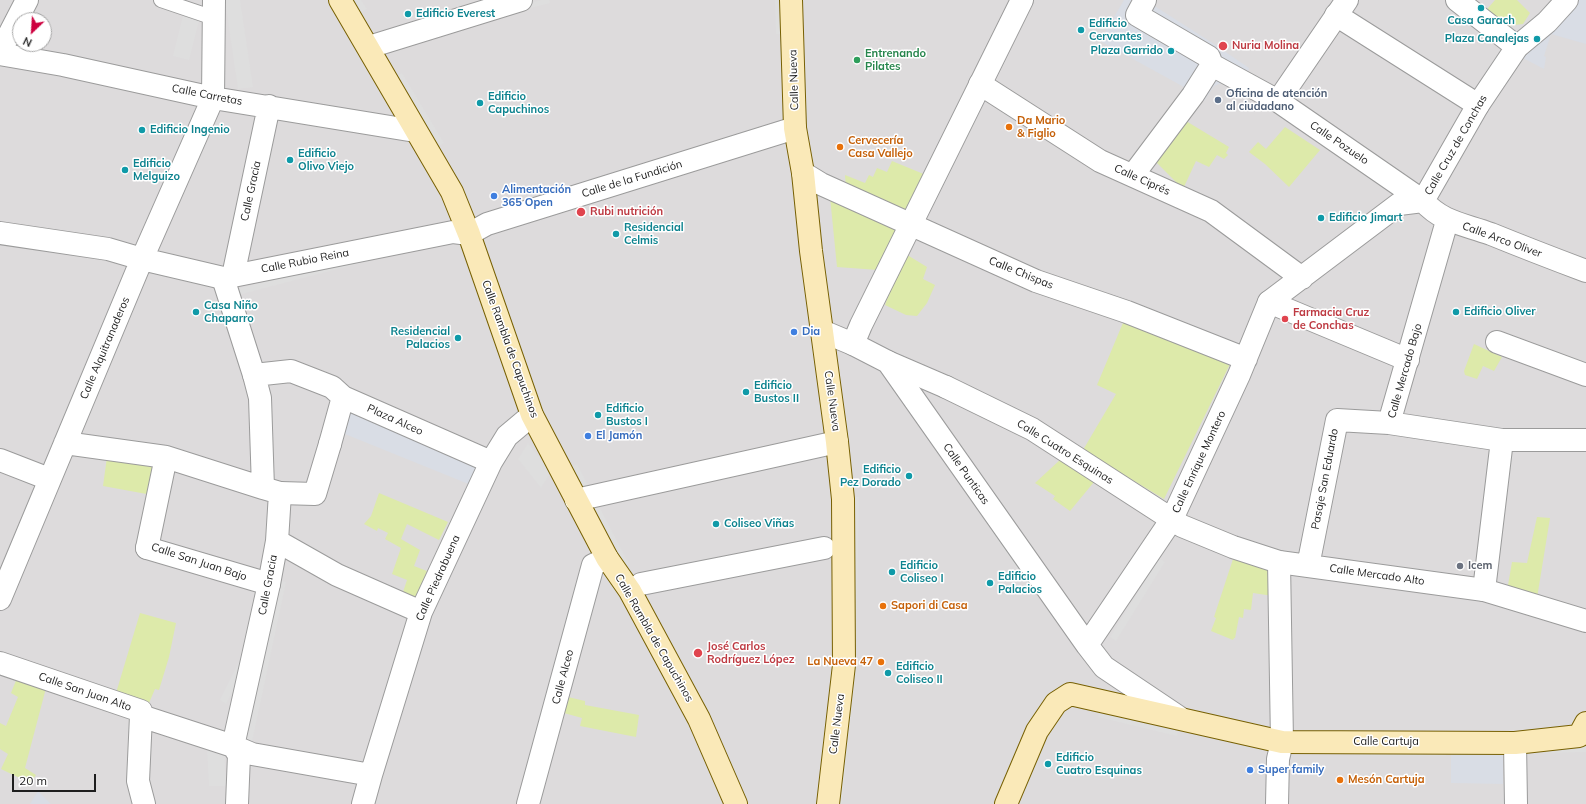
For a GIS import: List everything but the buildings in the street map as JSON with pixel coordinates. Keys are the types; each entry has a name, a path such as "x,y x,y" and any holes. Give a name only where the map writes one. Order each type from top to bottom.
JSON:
{"main road":[{"name":"Calle Rambla de Capuchinos","path":"340,0 369,47 415,131 452,192 469,234 532,415 607,558 630,591 700,719 736,804"},
{"name":"Calle Nueva","path":"791,0 795,128 803,173 811,251 837,442 843,499 844,665 828,804"},
{"name":"Calle Cartuja","path":"1006,804 1037,731 1056,703 1070,694 1282,742 1515,743 1579,736 1586,723"}],"street":[{"path":"0,53 27,0"},
{"path":"369,47 521,0"},
{"path":"853,344 910,225 1022,0"},
{"path":"1457,0 1517,47 1547,22 1567,0"},
{"path":"1133,175 1193,95 1212,65 1209,57 1141,8"},
{"path":"1278,101 1342,8 1478,105"},
{"path":"213,98 214,9"},
{"name":"Calle Cruz de Conchas","path":"1302,278 1399,204 1423,201 1478,105 1517,47"},
{"name":"Calle Carretas","path":"0,53 131,79 213,98 415,131"},
{"name":"Calle Pozuelo","path":"1212,65 1278,101 1423,201"},
{"name":"Calle Ciprés","path":"980,84 1100,161 1211,211 1302,278"},
{"name":"Calle Alquitranaderos","path":"0,599 142,259 213,98"},
{"name":"Calle Gracia","path":"236,804 239,755 233,746 269,584 276,541 272,490 260,398 228,277 269,106"},
{"name":"Calle de la Fundición","path":"469,234 487,224 795,128"},
{"name":"Calle Chispas","path":"803,173 821,184 1036,281 1127,312 1246,359"},
{"name":"Calle Arco Oliver","path":"1423,201 1429,208 1448,221 1488,233 1586,271"},
{"name":"Calle Mercado Bajo","path":"1448,221 1390,423 1502,440 1586,440"},
{"name":"Calle Rubio Reina","path":"0,233 108,249 142,259 228,277 453,232 469,234"},
{"path":"1269,302 1302,278"},
{"path":"1269,302 1408,360"},
{"name":"Calle Enrique Montero","path":"1087,645 1172,519 1246,359 1269,302"},
{"name":"Calle Punticas","path":"822,331 853,344 888,362 1087,645"},
{"path":"1497,342 1586,375"},
{"name":"Calle Cuatro Esquinas","path":"888,362 946,387 1032,429 1172,519"},
{"name":"Plaza Alceo","path":"254,375 291,371 332,387 343,397 491,462"},
{"path":"65,443 166,457 272,490 315,494 343,397"},
{"name":"Calle Piedrabuena","path":"363,804 421,612 491,462 507,436 532,415"},
{"name":"Pasaje San Eduardo","path":"1308,566 1337,420 1390,423"},
{"path":"1484,590 1502,440"},
{"path":"576,500 837,442"},
{"name":"Calle San Juan Bajo","path":"166,457 147,548 269,584"},
{"path":"0,460 49,479"},
{"name":"Calle Mercado Alto","path":"1172,519 1182,526 1233,547 1279,562 1484,590 1586,621"},
{"path":"276,541 337,575 421,612"},
{"path":"641,584 824,548"},
{"name":"Calle Alceo","path":"528,804 593,565 607,558"},
{"path":"1277,804 1278,759 1282,742 1279,562"},
{"name":"Calle Cartuja","path":"1087,645 1104,667 1180,718"},
{"name":"Calle San Juan Alto","path":"0,663 141,711 141,716 233,746 252,754 371,775"},
{"path":"141,716 138,781 144,804"},
{"path":"1515,743 1516,804"}],"lane":[{"path":"161,0 214,9"}],"shaded area":[{"path":"0,0 1586,0 1586,804 0,804"},
{"path":"225,0 240,0 253,87 238,89"},
{"path":"350,0 361,0 367,9 359,14"},
{"path":"542,0 549,0 550,3 498,16 497,11"},
{"path":"775,0 783,0 784,34 776,34"},
{"path":"793,0 803,0 807,116 801,115"},
{"name":"Plaza Garrido","path":"1124,0 1145,0 1211,42 1249,68 1246,79 1234,78 1214,86 1204,101 1193,95 1184,87 1100,41"},
{"name":"Plaza Canalejas","path":"1557,0 1586,0 1586,44 1551,34 1544,56 1546,57 1544,69 1523,58 1517,47"},
{"path":"183,16 199,20 189,60 173,56"},
{"path":"402,73 444,143 437,147 395,77"},
{"path":"439,236 441,242 234,296 233,290"},
{"path":"350,393 486,448 471,485 335,430"},
{"path":"528,443 551,472 541,488 518,459"},
{"path":"577,464 629,564 622,568 570,468"},
{"path":"853,497 859,497 856,667 842,804 834,804"},
{"path":"996,525 1041,591 1035,595 990,529"},
{"path":"1159,558 1165,562 1116,641 1110,637"},
{"path":"278,580 286,582 252,742 244,741"},
{"path":"243,654 250,658 226,704 220,700"},
{"path":"1100,710 1178,730 1177,736 1098,717"},
{"path":"1586,745 1586,752 1546,753 1545,746"},
{"path":"224,748 226,786 209,786 207,749"},
{"path":"1446,749 1446,756 1360,756 1360,750"},
{"path":"1451,752 1503,752 1503,784 1451,783"},
{"path":"38,791 51,804 30,804"}],"green space":[{"path":"1495,0 1517,0 1530,13 1523,24 1496,27 1482,15"},
{"path":"1186,121 1229,147 1226,153 1228,155 1224,159 1217,155 1209,167 1196,161 1183,189 1155,161"},
{"path":"1285,127 1320,150 1289,187 1265,164 1249,152 1258,142 1266,149"},
{"path":"892,161 926,175 907,216 846,188 845,175 865,183 869,175 873,177 877,168 887,172"},
{"path":"830,197 897,228 878,270 837,267"},
{"path":"904,253 927,267 923,279 935,285 927,303 917,316 906,315 885,305"},
{"path":"1125,318 1230,364 1164,499 1083,450 1116,394 1097,385"},
{"path":"1474,344 1502,357 1494,371 1483,366 1477,379 1465,375 1464,371"},
{"path":"107,457 158,461 152,495 103,486"},
{"path":"1061,459 1094,482 1070,511 1053,499 1055,496 1035,483"},
{"path":"379,493 448,522 439,540 407,524 401,539 420,550 414,566 427,571 414,603 401,598 407,580 392,574 401,548 385,539 388,533 378,528 377,531 364,524 371,516"},
{"path":"1537,517 1550,518 1537,598 1507,591 1512,562 1527,563"},
{"path":"1233,559 1271,568 1273,596 1253,593 1251,610 1244,609 1243,618 1239,617 1235,638 1233,640 1211,631 1216,618 1214,617"},
{"path":"140,613 176,623 169,657 159,690 155,689 149,703 116,693"},
{"path":"17,678 46,688 25,768 36,775 30,783 1,769 8,754 0,749 0,723 6,726 18,697 11,693"},
{"path":"568,697 585,701 585,705 639,715 636,737 580,726 582,718 564,713"}],"place":[{"name":"Casa Garach","path":"1481,8"},
{"name":"Edificio Everest","path":"408,14"},
{"name":"Edificio Cervantes","path":"1081,30"},
{"name":"Plaza Canalejas","path":"1537,39"},
{"name":"Nuria Molina","path":"1223,46"},
{"name":"Plaza Garrido","path":"1171,51"},
{"name":"Entrenando Pilates","path":"857,60"},
{"name":"Oficina de atención al ciudadano","path":"1218,100"},
{"name":"Edificio Capuchinos","path":"480,103"},
{"name":"Da Mario & Figlio","path":"1009,127"},
{"name":"Edificio Ingenio","path":"142,130"},
{"name":"Cervecería Casa Vallejo","path":"840,147"},
{"name":"Edificio Olivo Viejo","path":"290,160"},
{"name":"Edificio Melguizo","path":"125,170"},
{"name":"Alimentación 365 Open","path":"494,196"},
{"name":"Rubi nutrición","path":"581,212"},
{"name":"Edificio Jimart","path":"1321,218"},
{"name":"Residencial Celmis","path":"616,234"},
{"name":"Casa Niño Chaparro","path":"196,312"},
{"name":"Edificio Oliver","path":"1456,312"},
{"name":"Farmacia Cruz de Conchas","path":"1285,319"},
{"name":"Dia","path":"794,332"},
{"name":"Residencial Palacios","path":"458,338"},
{"name":"Edificio Bustos II","path":"746,392"},
{"name":"Edificio Bustos I","path":"598,415"},
{"name":"El Jamón","path":"588,436"},
{"name":"Edificio Pez Dorado","path":"909,476"},
{"name":"Coliseo Viñas","path":"716,524"},
{"name":"Icem","path":"1460,566"},
{"name":"Edificio Coliseo I","path":"892,572"},
{"name":"Edificio Palacios","path":"990,583"},
{"name":"Sapori di Casa","path":"883,606"},
{"name":"José Carlos Rodríguez López","path":"698,653"},
{"name":"La Nueva 47","path":"881,662"},
{"name":"Edificio Coliseo II","path":"888,673"},
{"name":"Edificio Cuatro Esquinas","path":"1048,764"},
{"name":"Super family","path":"1250,770"},
{"name":"Mesón Cartuja","path":"1340,780"}]}
